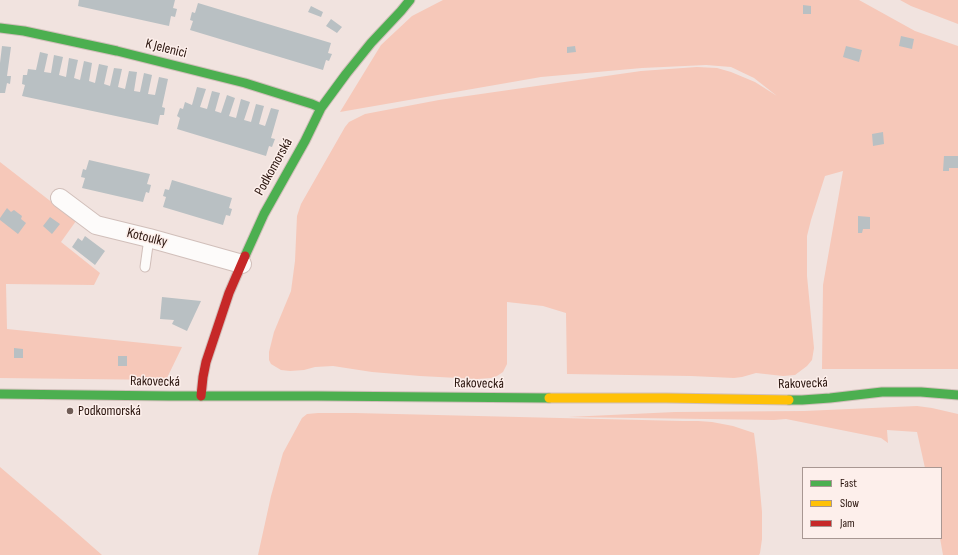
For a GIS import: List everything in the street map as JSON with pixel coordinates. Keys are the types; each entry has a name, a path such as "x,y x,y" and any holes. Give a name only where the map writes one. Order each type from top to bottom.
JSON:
{"main road":[{"name":"Podkomorská","path":"201,396 206,362 229,293 264,214 322,108 367,48 401,12 410,0"},
{"name":"K Jelenici","path":"0,28 24,31 117,50 246,83 322,108"},
{"name":"Rakovecká","path":"0,394 802,400 882,392 958,394"}],"street":[{"name":"Kotoulky","path":"60,198 96,225 242,264"}],"lane":[{"path":"145,267 149,238"}],"shaded area":[{"path":"443,0 859,0 915,31 958,46 958,369 822,369 823,285 843,171 825,176 807,236 807,276 814,348 812,360 795,375 783,376 756,373 734,378 567,374 566,313 543,306 507,302 507,364 503,372 491,378 477,379 420,376 372,372 333,366 290,371 281,370 271,364 269,360 269,352 274,332 291,291 295,261 297,216 301,204 349,122 365,114 439,100 641,71 697,67 717,68 731,72 755,82 777,96 754,78 731,67 706,65 642,68 541,77 340,112 381,45 412,16"},
{"path":"900,0 958,0 958,24 911,6"},
{"path":"0,162 76,221 61,242 100,273 94,285 6,284 7,329 182,347 166,380 0,378"},
{"path":"917,406 958,414 958,555 943,555 940,539 942,539 942,467 925,467 917,432 887,430 888,443 881,438 786,419 568,417 675,412 804,411"},
{"path":"307,414 698,421 733,426 754,433 762,512 762,539 760,553 759,555 258,555 271,496 283,453 302,418"},
{"path":"0,467 69,526 102,555 0,555"}],"building":[{"path":"79,0 175,0 173,8 177,9 175,17 171,16 169,26 78,6"},
{"path":"198,3 331,43 328,53 332,54 329,61 326,60 323,70 190,30 193,21 190,20 192,12 195,13"},
{"path":"803,5 811,6 811,14 803,14"},
{"path":"311,6 323,12 321,17 308,12"},
{"path":"331,19 342,27 337,33 326,26"},
{"path":"901,36 914,39 912,49 899,46"},
{"path":"2,46 11,47 7,76 11,76 10,84 7,83 5,93 0,93 0,63"},
{"path":"575,46 576,52 567,53 567,47"},
{"path":"846,46 862,50 859,62 843,57"},
{"path":"40,52 48,54 44,72 51,73 54,55 63,57 59,75 66,77 69,58 78,60 74,78 80,80 84,61 92,63 89,81 95,83 99,64 108,66 104,84 110,86 114,68 122,69 118,87 125,89 129,71 137,72 134,91 140,92 144,73 152,75 148,94 155,95 159,77 168,79 162,107 165,108 164,115 160,115 158,125 22,96 25,85 22,84 23,75 27,75 28,69 36,70"},
{"path":"197,87 206,89 200,107 207,109 212,91 220,93 215,111 221,113 227,95 235,98 229,116 236,118 241,99 250,102 244,120 251,122 256,104 264,106 259,124 265,126 271,108 279,110 271,138 275,139 272,147 269,146 266,156 177,129 180,118 177,116 180,108 183,109 185,102 192,105"},
{"path":"883,132 884,144 873,146 872,134"},
{"path":"944,156 958,156 958,168 949,168 949,171 943,171"},
{"path":"89,160 150,174 147,184 151,185 149,193 146,192 143,202 82,188 85,178 81,177 83,169 86,170"},
{"path":"172,180 232,198 229,208 232,209 230,216 226,215 223,225 163,207 166,197 163,196 165,189 169,190"},
{"path":"7,208 11,212 14,210 22,216 21,219 26,223 18,234 0,220"},
{"path":"858,216 870,217 870,229 863,229 862,233 858,233"},
{"path":"50,217 60,224 52,234 43,226"},
{"path":"85,236 105,251 95,265 72,247 78,238 82,241"},
{"path":"162,297 201,301 187,331 172,324 174,320 160,319"},
{"path":"14,348 23,349 23,358 14,358"},
{"path":"118,356 127,356 127,366 118,366"}],"traffic: fast":[{"path":"245,256 264,214 305,141 321,108 371,43 410,0"},
{"path":"0,28 24,31 117,51 245,83 321,108"},
{"path":"789,400 830,398 882,392 921,392 958,395"},
{"path":"0,394 549,398"}],"traffic: slow":[{"path":"549,398 789,400"}],"traffic: jam":[{"path":"201,396 206,362 229,293 245,256"}],"place":[{"name":"Podkomorská","path":"70,411"}]}
